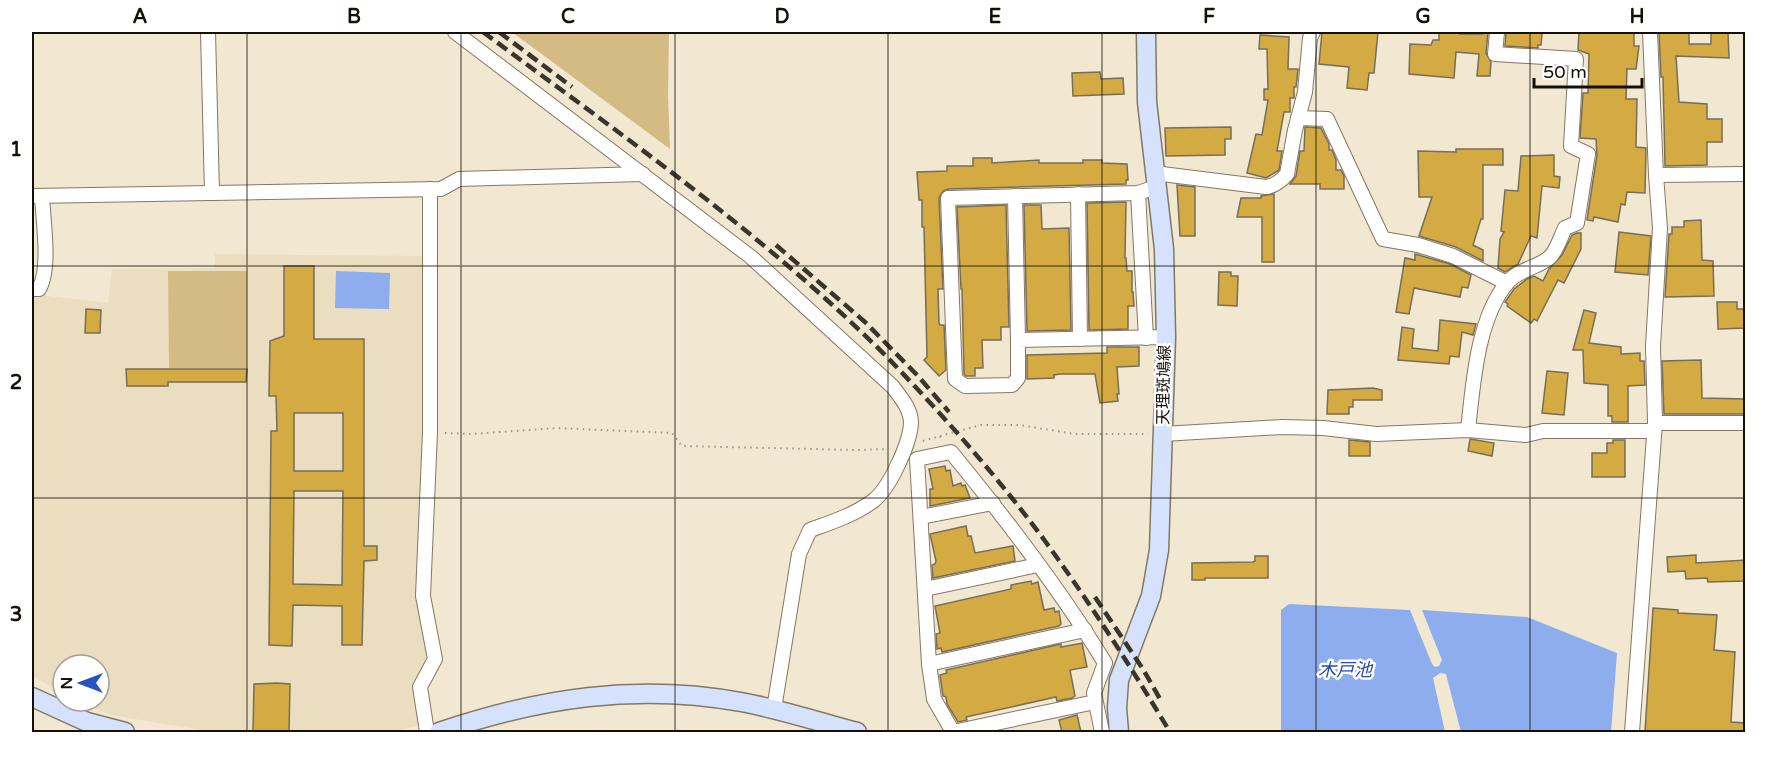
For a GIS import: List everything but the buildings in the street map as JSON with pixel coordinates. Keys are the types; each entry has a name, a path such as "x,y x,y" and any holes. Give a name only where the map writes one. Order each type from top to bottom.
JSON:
{"main road":[{"name":"天理斑鳩線","path":"1119,732 1116,708 1119,680 1151,596 1159,550 1166,337 1164,249 1147,102 1146,32"},
{"path":"439,732 511,709 592,695 645,692 742,702 857,732"},
{"path":"32,697 87,722 125,732"}],"street":[{"path":"208,32 212,193"},
{"path":"455,32 751,257 893,387 908,408 911,423 903,449 892,476 875,500 846,517 810,531 799,554 774,709"},
{"path":"1015,196 1018,378 1012,385 965,386 955,379 948,198 1078,194 1138,193 1155,180 1274,186 1287,174 1305,92 1310,38 1313,32"},
{"path":"1468,430 1475,367 1491,308 1507,283 1516,274 1550,257 1565,228 1577,223 1588,154 1570,146 1576,59 1495,54 1497,32"},
{"path":"1632,732 1654,427 1653,346 1660,228 1650,32"},
{"path":"1298,118 1327,119 1383,239 1418,245 1453,256 1507,283"},
{"path":"32,289 39,289 43,281 44,255 37,196 441,189 459,179 643,174"},
{"path":"1656,175 1746,174"},
{"path":"427,732 420,687 435,659 423,596 430,432 430,189"},
{"path":"1138,193 1146,338"},
{"path":"1078,194 1080,339"},
{"path":"1018,340 1166,337"},
{"path":"1163,434 1282,427 1323,428 1376,434 1468,430 1526,435 1543,431 1746,423"},
{"path":"1095,702 953,732 934,699 929,664 917,459 951,452 993,503 1085,630 1106,663 1094,693 1102,732"},
{"path":"921,517 993,503"},
{"path":"925,589 1038,565"},
{"path":"929,664 1085,630"}],"path":[{"path":"940,436 981,426 1019,425 1075,434 1163,434"},
{"path":"430,432 471,434 557,428 672,433 682,446 903,449"}],"shaded area":[{"path":"512,32 669,32 670,149"},
{"path":"215,254 423,256 422,431 417,593 429,658 420,725 391,732 289,732 290,684 281,683 280,732 277,732 277,683 268,683 267,732 264,732 263,682 254,683 253,732 214,732 106,713 111,713 111,653 51,653 51,687 32,675 32,294 108,303 112,269 215,268","holes":["87,309 101,310 100,333 85,332","276,339 364,339 363,413 269,396 270,341","126,370 247,370 246,381 168,382 167,386 127,386","271,431 294,431 292,646 269,645","344,431 365,432 364,546 377,546 377,560 364,561 362,645 342,645","296,471 340,471 340,491 296,491","295,585 339,606 295,605"]},
{"path":"168,271 247,271 247,368 169,368"}],"water":[{"path":"336,271 390,273 389,309 335,308"},
{"name":"木戸池","path":"1289,604 1410,610 1435,667 1439,666 1442,660 1422,610 1527,617 1617,653 1611,732 1461,732 1446,674 1440,673 1433,678 1445,732 1281,732 1281,610"}],"railway":[{"path":"483,32 639,147 741,227 840,312 886,356 968,446 1045,541 1110,635 1170,732"},
{"path":"499,32 572,87"},
{"path":"776,245 865,322 918,376 949,412"},
{"path":"1095,597 1160,699"}]}
